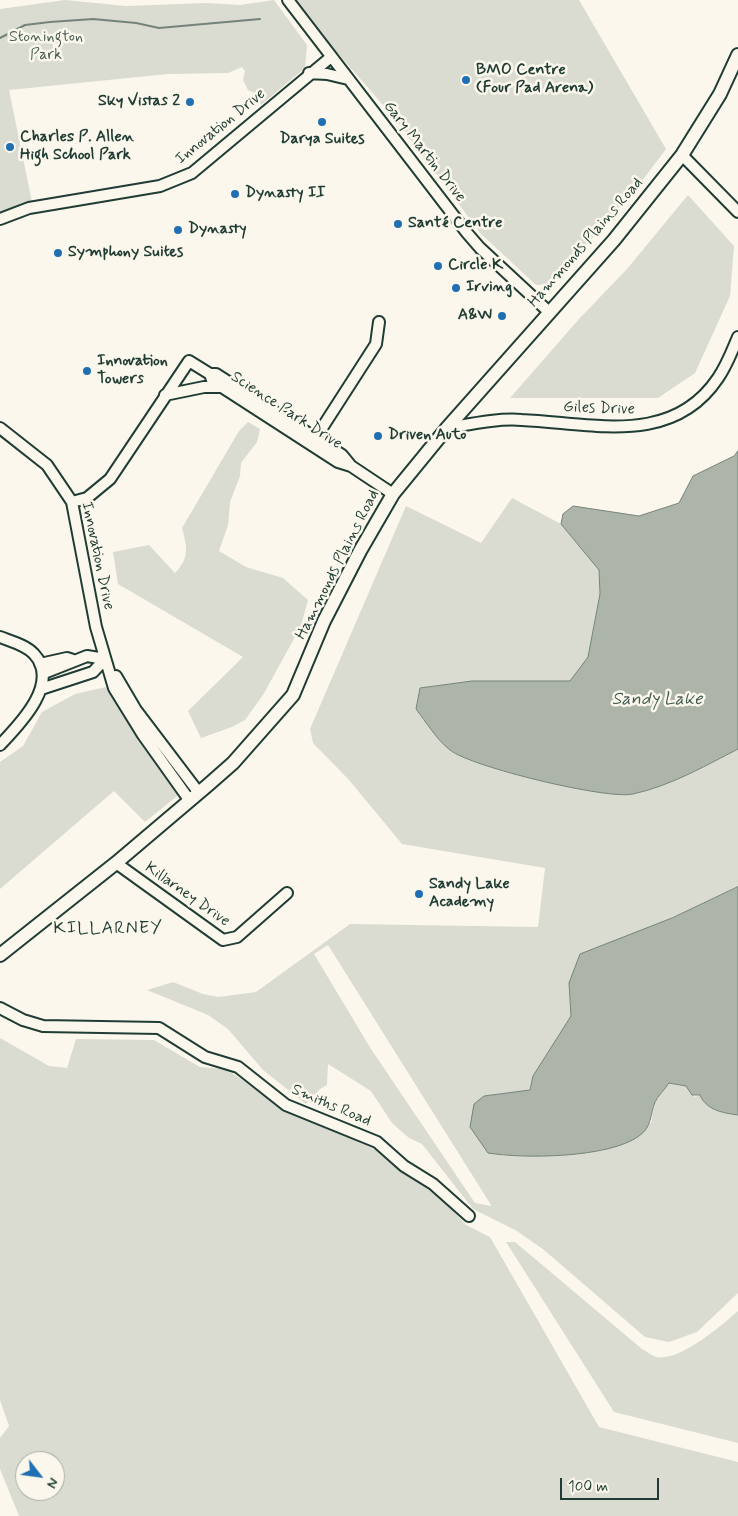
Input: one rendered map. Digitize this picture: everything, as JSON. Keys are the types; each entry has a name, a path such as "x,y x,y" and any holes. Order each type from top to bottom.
{"main road":[{"name":"Hammonds Plains Road","path":"0,955 116,863 233,763 293,695 324,621 364,543 393,494 447,428 614,240 682,155 720,94 738,56"}],"street":[{"name":"Gary Martin Drive","path":"288,0 480,248 549,312"},
{"name":"Innovation Drive","path":"0,219 28,208 149,188 178,180 192,173 215,155 309,73 331,57"},
{"path":"309,73 327,74 348,79"},
{"path":"682,155 738,212"},
{"path":"313,441 376,344 379,322"},
{"name":"Giles Drive","path":"447,428 515,420 627,427 671,419 696,402 709,389 726,365 738,337"},
{"name":"Science Park Drive","path":"165,396 189,361 210,374 216,374 313,441"},
{"name":"Science Park Drive","path":"210,374 212,380 222,387 342,456 351,466 393,494"},
{"path":"72,502 88,498 110,479 165,396 204,387 222,387"},
{"name":"Innovation Drive","path":"0,428 47,466 72,502 105,659 114,688 126,710 194,797"},
{"path":"0,637 34,654 42,669 42,689 16,729 0,745"},
{"path":"42,669 67,658 73,660 87,656 105,659"},
{"path":"42,689 92,672 105,659"},
{"name":"Killarney Drive","path":"116,863 223,940 237,937 287,893"},
{"name":"Smiths Road","path":"0,1008 23,1020 42,1026 159,1028 205,1057 238,1067 286,1104 377,1142 404,1166 433,1184 469,1216"}],"green space":[{"name":"Stonington Park","path":"65,0 126,6 206,3 240,5 274,0 307,45 305,68 261,105 257,94 248,90 243,80 245,71 242,67 228,73 168,74 9,90 32,202 0,211 0,9"},
{"path":"295,0 579,0 666,149 639,185 552,284 536,285 481,234 396,120 315,27"},
{"path":"688,195 734,246 730,296 695,373 658,398 510,398 579,319 627,269"},
{"path":"248,422 260,429 257,442 241,463 240,476 230,502 228,525 219,551 246,567 283,578 308,600 301,626 263,695 245,720 232,727 201,738 188,711 243,657 118,584 113,552 149,545 175,573 183,562 186,552 182,528 239,431"},
{"path":"512,498 561,524 599,570 600,594 588,657 570,681 472,681 420,688 416,709 445,746 463,757 511,773 540,781 619,795 633,794 660,786 687,775 738,749 738,887 672,918 569,983 571,1016 533,1076 530,1090 484,1096 470,1127 488,1153 507,1156 651,1123 655,1102 669,1083 686,1086 695,1097 700,1095 706,1104 716,1110 738,1115 738,1293 697,1332 669,1342 645,1337 544,1250 517,1231 473,1209 422,1144 409,1138 392,1123 371,1091 328,1064 327,1085 320,1089 306,1104 263,1070 228,1029 208,1015 147,990 173,982 203,994 218,997 256,992 350,924 538,927 545,868 402,844 349,780 313,743 310,729 406,506 481,543","holes":["328,945 491,1205 475,1203 371,1049 314,954"]},
{"path":"106,687 137,736 181,793 145,822 114,791 0,889 0,762 23,746 42,712 75,694"},
{"path":"0,1038 49,1066 67,1068 76,1039 154,1040 200,1067 226,1069 287,1110 376,1150 406,1175 441,1198 466,1225 490,1237 599,1427 738,1462 738,1516 19,1516 0,1469 0,1438 9,1426 0,1400"},
{"path":"506,1242 515,1242 642,1349 656,1357 665,1357 688,1349 738,1311 738,1443 614,1412"}],"water":[{"name":"Sandy Lake","path":"738,451 738,749 687,775 660,786 633,794 619,795 540,781 511,773 463,757 445,746 416,709 420,688 472,681 570,681 588,657 600,594 599,570 561,524 563,514 573,506 639,516 679,503 693,476 734,456"},
{"path":"738,887 738,1115 716,1110 706,1104 700,1095 692,1095 686,1086 669,1083 655,1102 646,1129 639,1136 625,1143 608,1149 566,1155 523,1156 488,1153 470,1127 474,1104 484,1096 530,1090 533,1076 571,1016 569,983 580,954 672,918"}],"waterway":[{"path":"0,38 25,25 50,22 93,19 136,23 159,28 260,19"}],"place":[{"name":"BMO Centre (Four Pad Arena)","path":"466,80"},
{"name":"Sky Vistas 2","path":"190,102"},
{"name":"Darya Suites","path":"322,122"},
{"name":"Charles P. Allen High School Park","path":"10,147"},
{"name":"Dynasty II","path":"235,194"},
{"name":"Santé Centre","path":"398,224"},
{"name":"Dynasty","path":"178,230"},
{"name":"Symphony Suites","path":"58,253"},
{"name":"Circle K","path":"438,266"},
{"name":"Irving","path":"456,288"},
{"name":"A&W","path":"502,316"},
{"name":"Innovation Towers","path":"87,371"},
{"name":"Driven Auto","path":"378,436"},
{"name":"Sandy Lake Academy","path":"419,894"}],"district":[{"name":"KILLARNEY","path":"108,929"}]}
